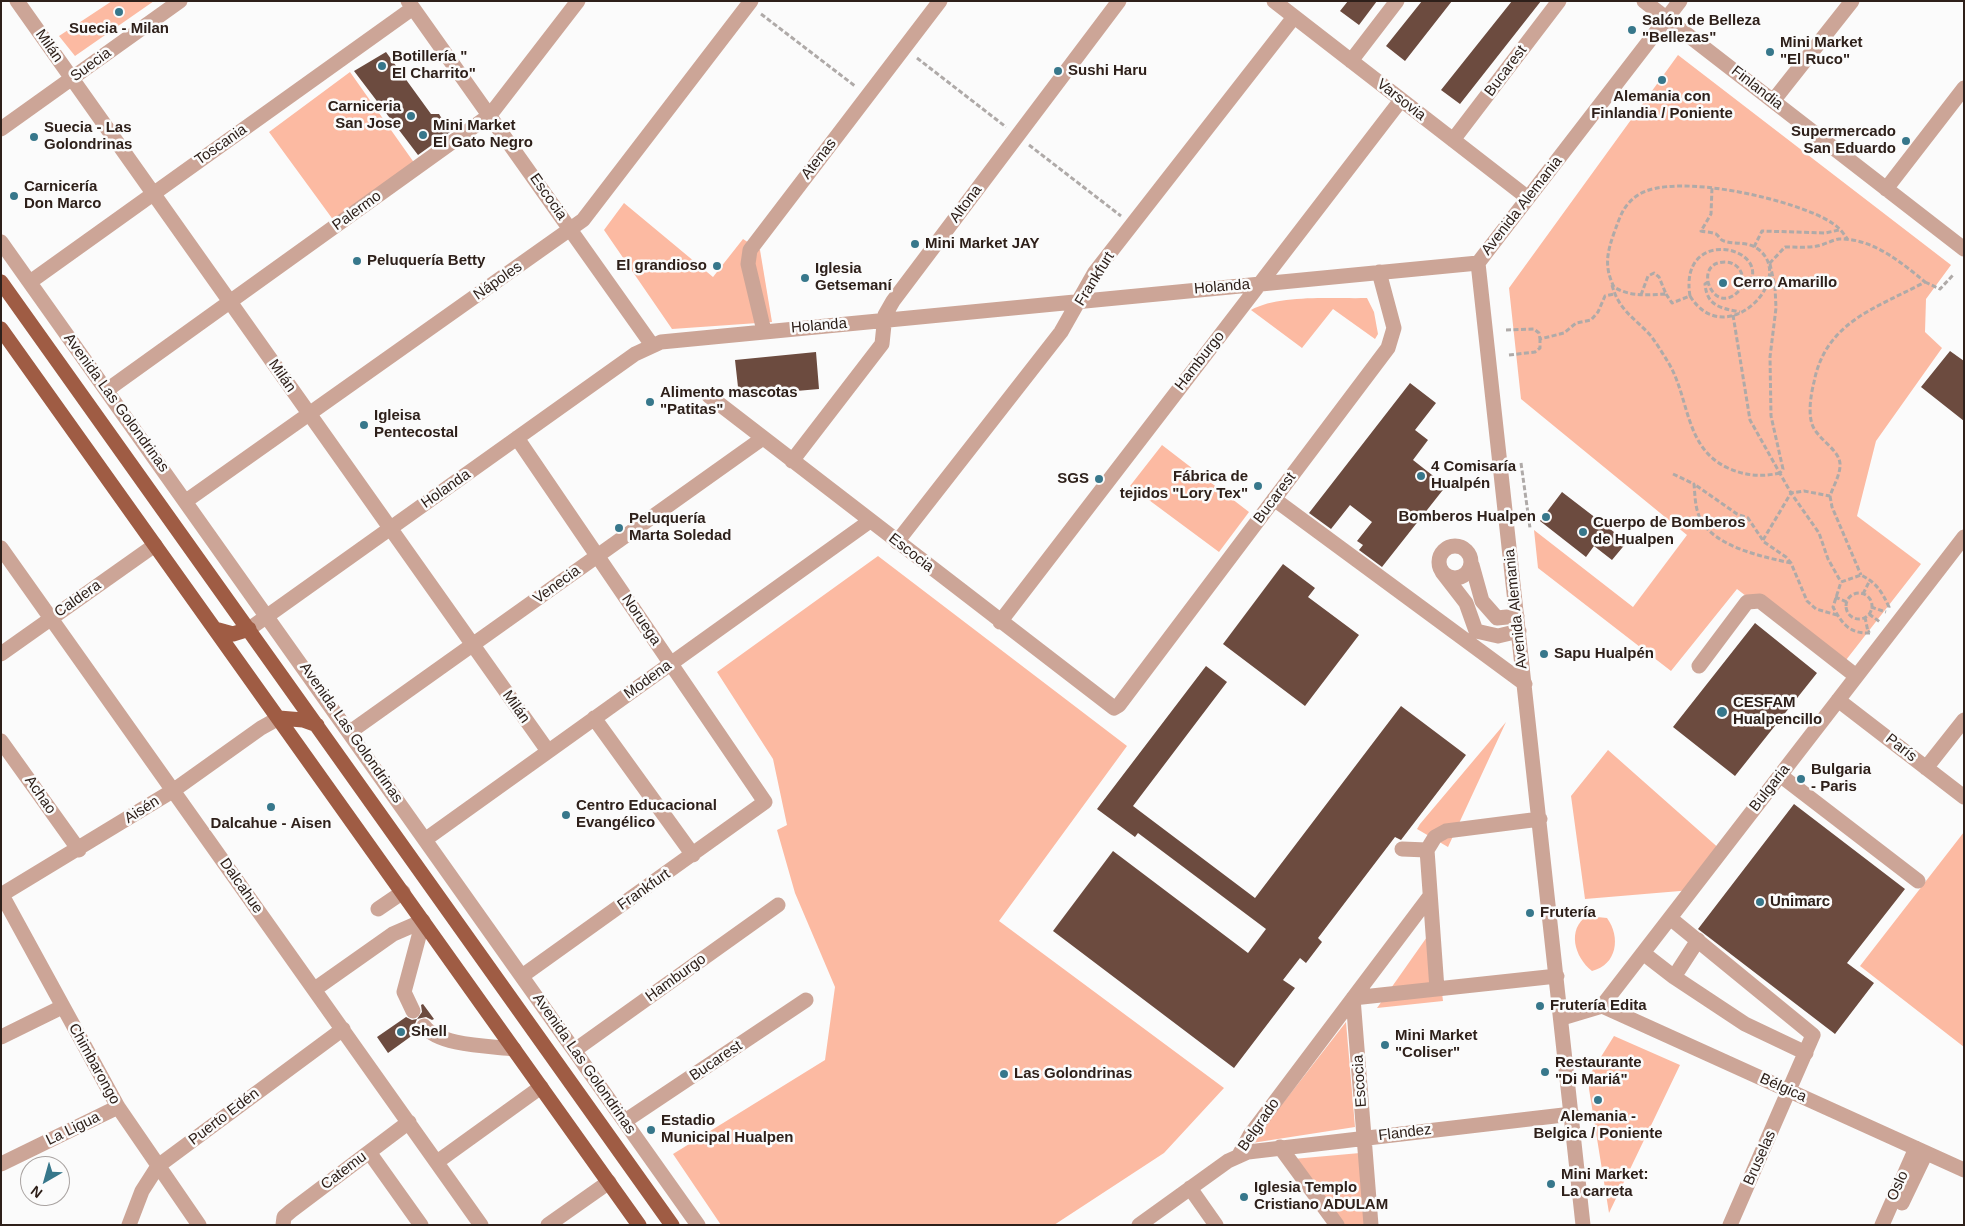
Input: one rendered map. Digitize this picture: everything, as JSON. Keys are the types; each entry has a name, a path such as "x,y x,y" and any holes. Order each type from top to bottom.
{"main road":[{"name":"Avenida Las Golondrinas","path":"1,282 672,1225"},
{"path":"2,332 639,1225"},
{"path":"215,629 233,634 249,629"},
{"path":"279,718 303,720 316,725"}],"street":[{"name":"Milán","path":"17,1 548,751"},
{"name":"Suecia","path":"1,129 180,1"},
{"name":"Palermo","path":"107,390 490,116 578,1"},
{"name":"Atenas","path":"764,331 748,264 750,250 940,1"},
{"name":"Altona","path":"792,461 882,344 884,320 893,301 1119,1"},
{"name":"Varsovia","path":"1274,1 1528,198"},
{"path":"1351,61 1397,1"},
{"name":"Bucarest","path":"1453,140 1560,1"},
{"name":"Finlandia","path":"1644,1 1964,249"},
{"name":"Avenida Alemania","path":"1583,1225 1562,1018 1478,263 1680,1"},
{"path":"1773,101 1852,1"},
{"name":"Nápoles","path":"186,501 583,220 750,3"},
{"name":"Escocia","path":"411,5 652,345"},
{"name":"Toscania","path":"30,282 411,5"},
{"name":"Frankfurt","path":"897,542 1061,332 1095,272 1294,17"},
{"path":"1886,189 1964,88"},
{"name":"Hamburgo","path":"1000,622 1401,100"},
{"name":"Avenida Las Golondrinas","path":"1,242 698,1225"},
{"name":"Holanda","path":"249,629 635,354 652,345 676,340 764,331 1478,263"},
{"name":"Bucarest","path":"1114,708 1119,706 1392,342 1393,321 1379,272"},
{"name":"Escocia","path":"709,396 1114,708"},
{"name":"Noruega","path":"517,438 765,802"},
{"name":"Venecia","path":"350,732 763,438"},
{"path":"1274,499 1525,684"},
{"name":"Modena","path":"426,839 870,521"},
{"name":"Bulgaria","path":"1602,1006 1882,643 1958,557 1964,537"},
{"name":"Caldera","path":"1,654 155,545"},
{"path":"1450,546 1461,547 1466,550 1482,601 1497,618 1518,624 1498,636 1476,631 1466,603 1442,572 1439,559 1445,550 1450,546"},
{"name":"Dalcahue","path":"1,548 481,1225"},
{"path":"1442,572 1448,578 1460,578 1468,572 1472,565"},
{"path":"1699,666 1748,602 1754,600 1760,601 1856,676"},
{"name":"París","path":"1838,700 1964,797"},
{"name":"Aisén","path":"2,895 79,850 174,790 260,728 279,718"},
{"path":"594,718 693,855"},
{"path":"1926,768 1964,720"},
{"name":"Achao","path":"1,741 79,850"},
{"path":"1780,775 1918,881"},
{"name":"Frankfurt","path":"522,976 765,802"},
{"path":"1437,989 1427,850 1436,837 1446,831 1540,819"},
{"path":"1402,849 1427,850"},
{"path":"378,910 403,892"},
{"name":"Chimbarongo","path":"2,895 118,1107 199,1225"},
{"name":"Belgrado","path":"1139,1225 1239,1155 1250,1135 1430,896"},
{"name":"Hamburgo","path":"575,1050 778,905"},
{"path":"1670,918 1698,940 1674,977"},
{"path":"315,989 393,934 423,921"},
{"path":"413,1011 404,992 423,921"},
{"name":"Bruselas","path":"1698,940 1813,1035 1730,1225"},
{"path":"1643,953 1674,977 1745,1024 1806,1053"},
{"path":"1353,998 1557,976"},
{"name":"Escocia","path":"1353,998 1371,1225"},
{"name":"Bucarest","path":"625,1122 806,1000"},
{"path":"1562,1018 1602,1006"},
{"name":"Bélgica","path":"1602,1006 1964,1170"},
{"path":"1,1037 62,1007"},
{"path":"424,1026 429,1033 441,1039 514,1049"},
{"name":"Puerto Edén","path":"129,1225 142,1191 158,1166 343,1029"},
{"path":"437,1162 541,1087"},
{"name":"La Ligua","path":"1,1164 118,1107"},
{"name":"Flandez","path":"1239,1155 1280,1147 1572,1114"},
{"name":"Catemu","path":"283,1223 291,1210 409,1122"},
{"path":"1280,1147 1337,1225"},
{"name":"Oslo","path":"1882,1225 1921,1150"},
{"name":"Oslo","path":"1892,1225 1921,1150"},
{"path":"369,1152 421,1225"},
{"path":"548,1225 609,1182"},
{"path":"1190,1188 1216,1225"}],"path":[{"path":"750,3 867,96"},
{"path":"1780,473 1749,476 1718,463 1707,455 1700,446 1689,422 1677,378 1668,362 1651,337 1620,306 1614,294 1607,250 1618,217 1628,203 1639,194 1656,189 1679,187 1712,188 1761,196 1787,204 1832,223 1849,240"},
{"path":"1712,188 1710,214 1701,231 1715,234 1722,241 1746,243 1761,252 1769,264 1775,287 1776,308 1770,357 1771,416 1783,468 1780,473"},
{"path":"1754,247 1762,230 1825,233 1839,230"},
{"path":"1742,288 1743,276 1740,270 1731,263 1715,265 1708,274 1708,282 1711,291 1721,298 1733,296 1742,288 1747,288 1752,281 1753,268 1748,260 1730,250 1713,250 1705,254 1693,265 1690,277 1690,296 1696,306 1706,314 1721,318 1733,316 1754,303 1766,289 1770,278 1769,264 1785,247 1814,247 1830,243 1836,239 1849,240 1888,254 1925,282 1940,289 1953,275"},
{"path":"1641,295 1648,276 1654,273 1659,277 1672,303 1690,296"},
{"path":"1610,276 1614,287 1623,292 1641,295 1666,294"},
{"path":"1708,282 1706,284 1706,295 1710,301 1740,312"},
{"path":"1862,575 1841,582 1833,606 1842,624 1857,633 1868,632 1880,622 1889,607 1881,590 1862,575 1832,507 1830,496 1840,465 1834,452 1816,431 1812,423 1811,408 1816,370 1823,353 1834,338 1861,314 1925,282"},
{"path":"1540,339 1564,333 1576,322 1591,320 1598,312 1605,296 1614,294"},
{"path":"1733,316 1750,420 1791,494 1819,533 1828,559 1841,582"},
{"path":"1506,330 1534,329 1539,333 1540,339 1540,348 1535,352 1508,355"},
{"path":"1521,463 1530,528"},
{"path":"1673,474 1694,484 1737,514 1748,518 1763,540 1791,563 1806,601 1816,609 1837,615"},
{"path":"1694,484 1700,517 1712,532 1748,554 1791,563"},
{"path":"1763,540 1791,494 1804,492 1830,496"},
{"path":"1863,594 1870,580"},
{"path":"1880,622 1867,615 1856,618 1850,615 1846,608 1852,594 1863,594 1868,597 1871,607 1867,615 1868,632 1882,643"},
{"path":"1835,597 1847,602"},
{"path":"1871,607 1887,612"}],"shaded area":[{"path":"112,1 154,1 75,56 59,36"},
{"name":"Cerro Amarillo","path":"1678,55 1951,265 1926,299 1925,332 1942,348 1876,441 1857,516 1921,564 1839,669 1737,589 1671,671 1538,568 1534,530 1633,607 1687,535 1521,399 1509,288"},
{"path":"350,72 415,164 334,221 269,132"},
{"path":"624,203 713,277 743,239 760,250 772,322 672,329 604,230"},
{"path":"1367,298 1374,312 1378,334 1375,339 1333,309 1302,348 1251,310 1263,305 1291,299"},
{"path":"1162,445 1249,512 1219,552 1130,486"},
{"path":"878,556 1127,746 999,921 1224,1088 1164,1153 1054,1225 721,1225 673,1154 825,1060 835,987 795,893 777,830 787,825 773,759 717,672"},
{"path":"1506,722 1448,847 1417,829 1420,824"},
{"path":"1608,750 1722,851 1692,890 1585,899 1571,796"},
{"path":"1964,832 1964,1047 1860,966"},
{"path":"1587,916 1607,918 1614,933 1615,942 1611,957 1607,963 1592,971 1581,958 1575,943 1577,928"},
{"path":"1434,927 1443,1001 1377,1008"},
{"path":"1346,1022 1355,1127 1252,1143"},
{"path":"1614,1036 1680,1065 1609,1213 1589,1089 1589,1076"},
{"path":"1360,1153 1365,1225 1342,1225 1293,1159"}],"building":[{"path":"1348,1 1377,1 1359,25 1340,11"},
{"path":"1422,1 1452,1 1405,61 1386,46"},
{"path":"1512,1 1541,1 1460,104 1441,90"},
{"path":"386,52 431,114 439,114 450,132 418,155 354,71"},
{"path":"1950,351 1964,361 1964,421 1921,387"},
{"path":"816,352 819,389 739,396 735,360"},
{"path":"1410,383 1436,403 1415,430 1428,440 1413,460 1446,486 1382,567 1359,550 1363,545 1357,541 1372,522 1350,505 1331,529 1309,513"},
{"name":"Cuerpo de Bomberos de Hualpen","path":"1562,492 1627,542 1612,560 1594,546 1586,557 1540,521"},
{"path":"1283,564 1315,588 1308,597 1359,635 1305,706 1223,644"},
{"path":"1755,623 1817,673 1735,776 1673,727"},
{"path":"1206,666 1227,682 1133,806 1255,898 1401,706 1466,755 1401,840 1395,837 1318,938 1322,942 1306,963 1300,958 1283,980 1295,988 1234,1068 1053,931 1113,851 1248,953 1266,929 1138,833 1135,837 1097,809"},
{"path":"1794,804 1905,889 1847,963 1874,983 1835,1034 1698,929"},
{"path":"423,1004 434,1019 426,1017 417,1019 422,1012 421,1005"},
{"name":"Shell","path":"406,1017 412,1020 417,1019 415,1024 417,1032 388,1053 377,1037"}],"place":[{"name":"Suecia - Milan","path":"119,12"},
{"name":"Salón de Belleza \"Bellezas\"","path":"1632,30"},
{"name":"Mini Market \"El Ruco\"","path":"1770,52"},
{"name":"Botillería \" El Charrito\"","path":"382,66"},
{"name":"Sushi Haru","path":"1058,71"},
{"name":"Alemania con Finlandia / Poniente","path":"1662,80"},
{"name":"Carniceria San Jose","path":"411,116"},
{"name":"Mini Market El Gato Negro","path":"423,135"},
{"name":"Suecia - Las Golondrinas","path":"34,137"},
{"name":"Supermercado San Eduardo","path":"1906,141"},
{"name":"Carnicería Don Marco","path":"14,196"},
{"name":"Mini Market JAY","path":"915,244"},
{"name":"Peluquería Betty","path":"357,261"},
{"name":"El grandioso","path":"717,266"},
{"name":"Iglesia Getsemaní","path":"805,278"},
{"name":"Cerro Amarillo","path":"1723,283"},
{"name":"Alimento mascotas \"Patitas\"","path":"650,402"},
{"name":"Igleisa Pentecostal","path":"364,425"},
{"name":"4 Comisaría Hualpén","path":"1421,476"},
{"name":"SGS","path":"1099,479"},
{"name":"Fábrica de tejidos \"Lory Tex\"","path":"1258,486"},
{"name":"Bomberos Hualpen","path":"1546,517"},
{"name":"Peluquería Marta Soledad","path":"619,528"},
{"name":"Cuerpo de Bomberos de Hualpen","path":"1583,532"},
{"name":"Sapu Hualpén","path":"1544,654"},
{"name":"CESFAM Hualpencillo","path":"1722,712"},
{"name":"Bulgaria - Paris","path":"1801,779"},
{"name":"Dalcahue - Aisen","path":"271,807"},
{"name":"Centro Educacional Evangélico","path":"566,815"},
{"name":"Unimarc","path":"1760,902"},
{"name":"Frutería","path":"1530,913"},
{"name":"Frutería Edita","path":"1540,1006"},
{"name":"Shell","path":"401,1032"},
{"name":"Mini Market \"Coliser\"","path":"1385,1045"},
{"name":"Restaurante \"Di Mariá\"","path":"1545,1072"},
{"name":"Las Golondrinas","path":"1004,1074"},
{"name":"Alemania - Belgica / Poniente","path":"1598,1100"},
{"name":"Estadio Municipal Hualpen","path":"651,1130"},
{"name":"Mini Market: La carreta","path":"1551,1184"},
{"name":"Iglesia Templo Cristiano ADULAM","path":"1244,1197"}]}
